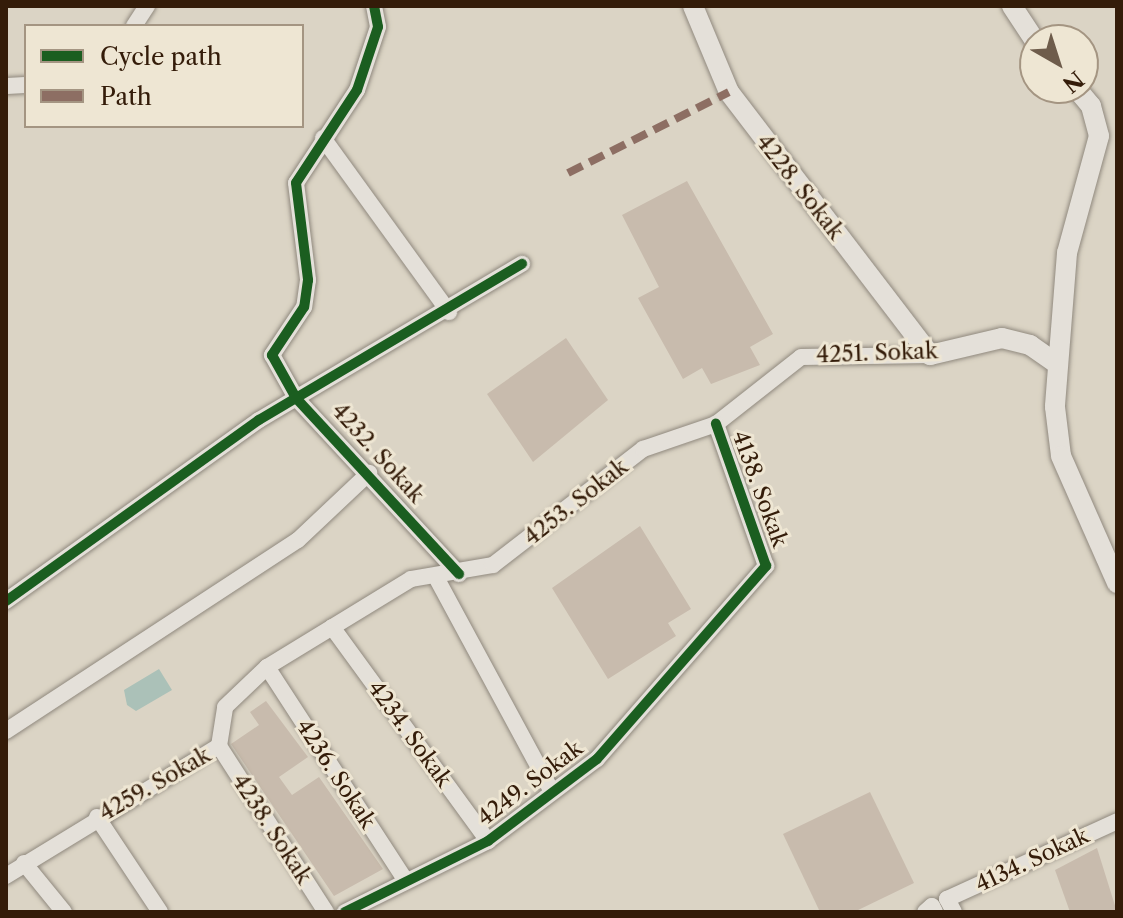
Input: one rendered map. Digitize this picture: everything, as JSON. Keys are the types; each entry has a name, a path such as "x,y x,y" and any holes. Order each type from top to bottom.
{"street":[{"path":"135,24 147,6"},
{"name":"4232. Sokak","path":"374,6 378,27 357,90 296,183 308,280 304,307 272,355 296,398 369,473 459,574"},
{"name":"4228. Sokak","path":"693,6 729,92 930,355"},
{"path":"1012,6 1024,24"},
{"path":"1089,104 1099,136 1067,253 1054,362 1061,456 1117,583"},
{"path":"323,138 449,312"},
{"path":"6,601 296,398 449,312 522,264"},
{"name":"4251. Sokak","path":"716,424 801,357 930,355 1002,338 1030,345 1054,362"},
{"name":"4138. Sokak","path":"716,424 766,566"},
{"name":"4253. Sokak","path":"437,579 493,565 643,449 716,424"},
{"path":"6,731 298,540 369,473"},
{"name":"4249. Sokak","path":"345,912 488,841 597,759 766,566"},
{"name":"4259. Sokak","path":"6,876 97,817 219,746 225,707 267,667 411,579 437,579"},
{"path":"437,579 552,792"},
{"name":"4234. Sokak","path":"332,627 488,841"},
{"name":"4236. Sokak","path":"267,667 406,881"},
{"name":"4238. Sokak","path":"219,746 326,912"},
{"path":"97,817 160,912"},
{"name":"4134. Sokak","path":"939,908 1117,821"},
{"path":"24,863 64,912"}],"shaded area":[{"path":"159,669 172,690 136,711 127,705 124,690"}],"building":[{"path":"687,181 773,334 750,347 760,365 711,384 702,368 683,379 638,298 659,287 622,215"},
{"path":"566,338 608,400 533,462 487,394"},
{"path":"640,526 691,609 668,623 676,636 608,679 552,588"},
{"path":"266,701 308,757 279,777 292,795 319,777 383,869 334,896 231,744 259,725 250,712"},
{"path":"870,792 914,883 854,912 820,912 783,834"},
{"path":"1097,848 1117,912 1070,912 1055,870"}],"marked path":[{"path":"568,173 729,92"}],"cycle path":[{"path":"374,6 378,27 357,90 296,183 308,280 304,307 272,355 296,398 459,574"},
{"path":"6,601 259,420 522,264"},
{"path":"345,912 488,841 597,759 766,566 716,424"}]}
